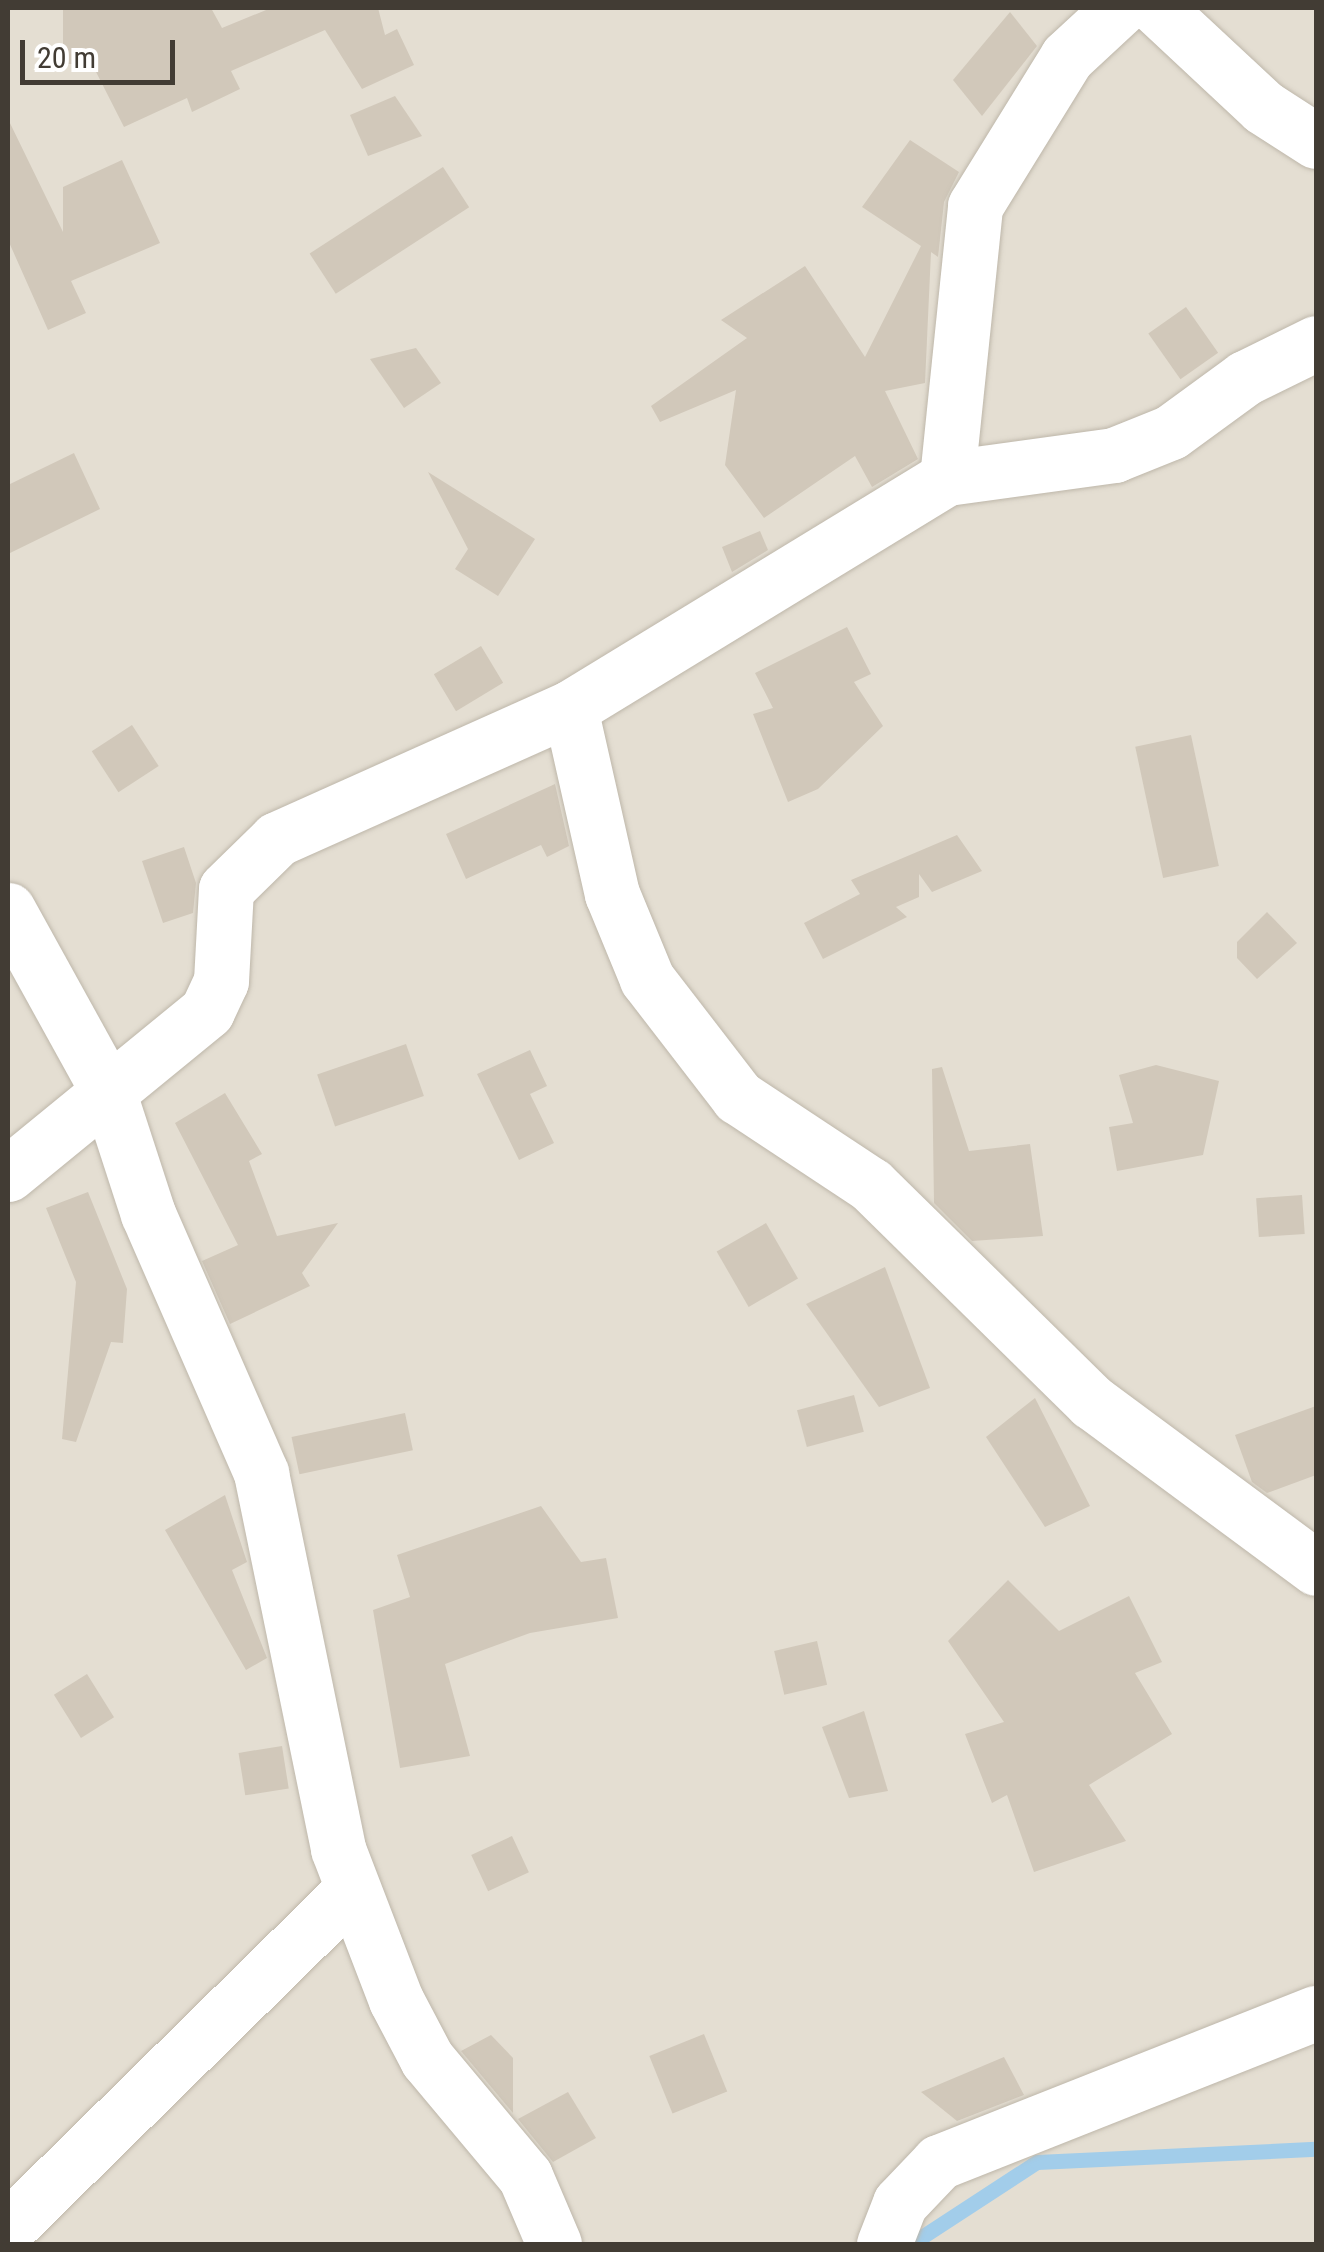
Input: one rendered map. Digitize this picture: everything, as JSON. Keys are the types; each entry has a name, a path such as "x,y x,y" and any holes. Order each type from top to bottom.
{"street":[{"path":"946,478 974,206 1056,72 1120,8"},
{"path":"1156,8 1263,108 1316,141"},
{"path":"8,1174 208,1011 221,980 226,889 277,839 570,708 946,478 1114,454 1171,432 1245,378 1316,343"},
{"path":"570,708 612,894 648,979 738,1098 871,1185 1092,1402 1316,1568"},
{"path":"8,910 108,1092 148,1214 261,1472 352,1890 427,2059 525,2176 554,2244"},
{"path":"8,2228 352,1890"},
{"path":"884,2244 900,2203 939,2162 1316,2013"}],"shaded area":[{"path":"8,8 1316,8 1316,2244 8,2244"}],"building":[{"path":"63,8 211,8 222,28 271,8 378,8 385,35 397,29 414,65 362,89 325,30 231,71 240,89 192,112 187,98 124,127 92,64 63,64"},
{"path":"1010,12 1037,46 982,116 953,80"},
{"path":"395,96 422,136 368,156 350,115"},
{"path":"8,119 63,232 63,187 122,160 160,243 71,281 86,313 48,330 8,240"},
{"path":"910,140 959,172 944,202 938,257 931,252 925,383 885,391 918,459 872,487 855,456 764,518 725,465 736,390 660,422 651,406 747,338 721,320 805,266 865,357 921,246 862,207"},
{"path":"443,167 469,207 336,294 310,254"},
{"path":"1186,307 1218,353 1180,379 1148,333"},
{"path":"416,348 441,383 404,408 370,359"},
{"path":"74,453 100,509 8,554 8,485"},
{"path":"428,472 535,539 498,596 455,569 468,549"},
{"path":"760,531 768,550 732,572 722,547"},
{"path":"847,627 871,674 854,682 883,726 818,789 788,802 753,714 773,708 755,673"},
{"path":"481,646 503,683 456,711 434,674"},
{"path":"132,725 159,766 118,792 92,751"},
{"path":"1191,735 1219,866 1163,878 1135,747"},
{"path":"555,784 569,846 547,857 541,845 466,879 446,834"},
{"path":"957,835 982,871 932,892 919,874 919,897 896,907 907,917 823,959 804,923 860,894 851,880"},
{"path":"184,847 196,883 193,913 163,923 142,861"},
{"path":"1267,912 1297,943 1257,979 1237,958 1237,942"},
{"path":"406,1044 424,1096 335,1127 317,1075"},
{"path":"530,1050 547,1086 530,1094 554,1143 519,1160 477,1074"},
{"path":"1156,1065 1219,1081 1203,1155 1117,1171 1109,1127 1133,1123 1119,1075"},
{"path":"942,1067 969,1151 1030,1144 1043,1236 972,1241 934,1203 932,1069"},
{"path":"225,1093 262,1154 249,1161 277,1236 338,1223 302,1273 310,1286 230,1324 202,1261 238,1245 175,1123"},
{"path":"88,1192 127,1289 123,1343 111,1342 76,1442 62,1439 76,1282 46,1208"},
{"path":"1302,1195 1305,1234 1259,1237 1256,1198"},
{"path":"766,1223 798,1278 749,1307 717,1252"},
{"path":"885,1267 930,1388 879,1407 806,1304"},
{"path":"854,1395 864,1432 807,1447 797,1410"},
{"path":"1035,1398 1090,1506 1045,1527 986,1437"},
{"path":"1316,1406 1316,1475 1267,1493 1252,1482 1235,1435"},
{"path":"405,1413 413,1450 299,1474 292,1437"},
{"path":"225,1495 247,1562 232,1570 267,1658 246,1670 165,1530"},
{"path":"541,1506 581,1562 606,1558 618,1618 530,1633 445,1664 470,1756 400,1768 373,1610 410,1597 397,1555"},
{"path":"1008,1580 1059,1631 1129,1596 1162,1662 1135,1673 1172,1734 1089,1785 1126,1841 1034,1872 1007,1795 992,1803 965,1734 1004,1722 948,1641"},
{"path":"817,1641 827,1685 784,1695 774,1651"},
{"path":"87,1674 114,1717 81,1738 54,1695"},
{"path":"864,1711 888,1791 849,1798 822,1727"},
{"path":"282,1746 289,1788 245,1795 239,1753"},
{"path":"512,1836 529,1872 488,1891 471,1855"},
{"path":"704,2034 727,2091 673,2114 649,2056"},
{"path":"491,2035 513,2058 513,2113 461,2051"},
{"path":"1004,2057 1024,2095 957,2121 921,2092"},
{"path":"568,2092 596,2138 553,2162 518,2119"}],"waterway":[{"path":"911,2244 1037,2162 1316,2149"}]}
